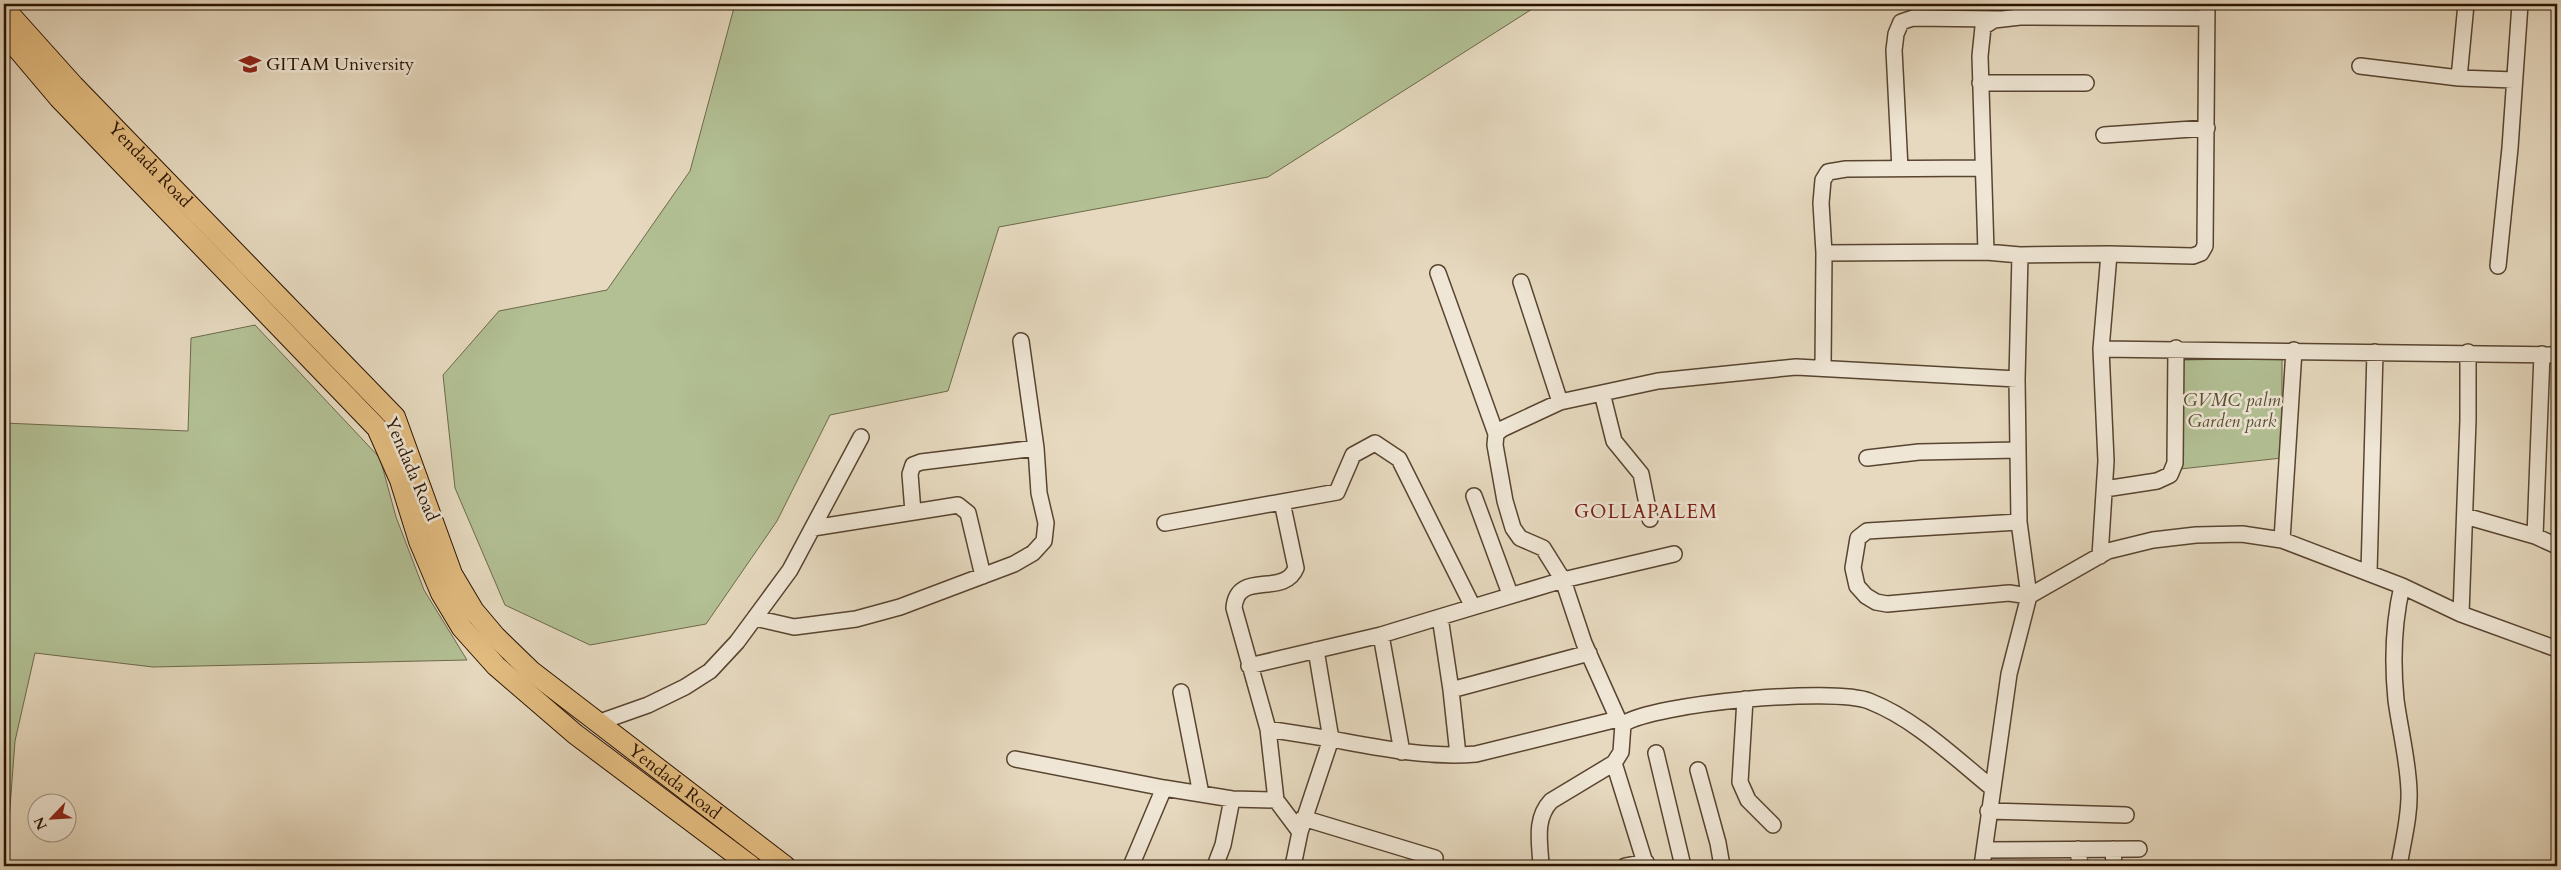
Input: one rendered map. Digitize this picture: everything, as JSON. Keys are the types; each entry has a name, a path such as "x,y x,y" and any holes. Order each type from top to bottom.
{"main road":[{"name":"Yendada Road","path":"4,8 74,86 394,417 452,574 474,611 496,637 531,671 785,866"},
{"name":"Yendada Road","path":"4,33 66,105 377,428 400,480 419,541 441,593 462,628 496,666 575,734 751,866"}],"street":[{"path":"2459,78 2466,4"},
{"path":"2498,266 2510,148 2520,4"},
{"path":"1824,253 1986,252 2020,255 2109,254 2193,256 2201,253 2205,246 2206,11 2000,19 1912,18 1901,22 1896,34 1894,50 1900,169"},
{"path":"1986,252 1980,42 1983,27 2000,19"},
{"path":"2360,66 2459,78 2514,80"},
{"path":"1980,83 2086,83"},
{"path":"2104,135 2207,128"},
{"path":"1824,368 1824,253 1821,190 1823,180 1828,172 1835,169 1983,168"},
{"path":"2100,556 2106,460 2101,349 2109,254"},
{"path":"1982,866 1988,811 2009,674 2029,596 2019,522 2017,379 2020,255"},
{"path":"1438,273 1496,434 1495,445 1505,501 1513,528 1520,538 1543,548 1563,580 1589,654 1620,722 1621,752 1614,763 1551,801 1544,808 1539,820 1541,866"},
{"path":"1521,282 1560,402"},
{"path":"755,618 794,627 856,619 900,607 1014,564 1033,554 1044,540 1046,523 1039,493 1036,448 1021,341"},
{"path":"2101,349 2176,348 2550,354 2534,536"},
{"path":"2105,488 2157,481 2170,475 2176,463 2176,348"},
{"path":"2282,540 2294,350"},
{"path":"2369,573 2374,352"},
{"path":"2461,614 2468,352"},
{"path":"1496,434 1502,429 1560,402 1658,380 1796,367 2017,379"},
{"path":"1602,393 1614,441 1641,474 1650,519"},
{"path":"597,723 648,705 685,687 710,671 737,642 790,570 861,436"},
{"path":"1165,524 1338,492 1352,455 1375,443 1399,458 1472,605"},
{"path":"914,512 910,474 913,465 921,462 1036,448"},
{"path":"1866,458 1919,452 2018,450"},
{"path":"1474,496 1510,594"},
{"path":"1282,502 1296,568 1293,576 1284,581 1249,587 1239,591 1235,597 1234,608 1268,729 1276,800 1301,825 1435,858"},
{"path":"813,528 958,505 963,507 968,513 983,576"},
{"path":"2465,516 2534,536 2557,546"},
{"path":"2019,522 1867,531 1858,538 1852,568 1857,586 1866,596 1887,604 2009,593 2029,596 2108,551 2154,540 2196,535 2242,534 2282,540 2402,586 2461,614 2557,649"},
{"path":"1249,666 1381,635 1510,594 1674,554"},
{"path":"2400,866 2409,807 2408,782 2396,700 2393,650 2395,615 2402,586"},
{"path":"1440,616 1458,755"},
{"path":"1381,635 1402,752"},
{"path":"1293,866 1301,825 1331,739 1316,650"},
{"path":"1451,690 1589,654"},
{"path":"1181,692 1201,794"},
{"path":"1268,729 1402,752 1440,756 1476,754 1685,706 1745,699 1842,696 1867,700 1927,734 1992,788"},
{"path":"1745,699 1740,782 1748,800 1773,825"},
{"path":"1656,753 1683,866"},
{"path":"1015,759 1232,800 1276,800"},
{"path":"1614,763 1646,864 1625,866"},
{"path":"1698,770 1718,843 1722,866"},
{"path":"1131,866 1164,788"},
{"path":"1215,866 1223,845 1232,800"},
{"path":"1988,811 2126,815"},
{"path":"2078,849 2080,866"},
{"path":"2113,849 2114,866"},
{"path":"1985,850 2139,849"}],"green space":[{"path":"735,4 1540,4 1268,177 999,227 948,391 830,415 777,521 706,624 590,645 505,605 455,488 443,375 499,311 607,290 690,171"},
{"path":"255,325 380,458 396,517 424,590 467,660 153,667 35,653 15,741 9,821 4,822 4,423 188,431 191,338"},
{"name":"GVMC palm Garden park","path":"2282,358 2282,458 2180,469 2183,360"}],"place":[{"name":"GITAM University","path":"250,64"}],"district":[{"name":"GOLLAPALEM","path":"1646,511"}]}
